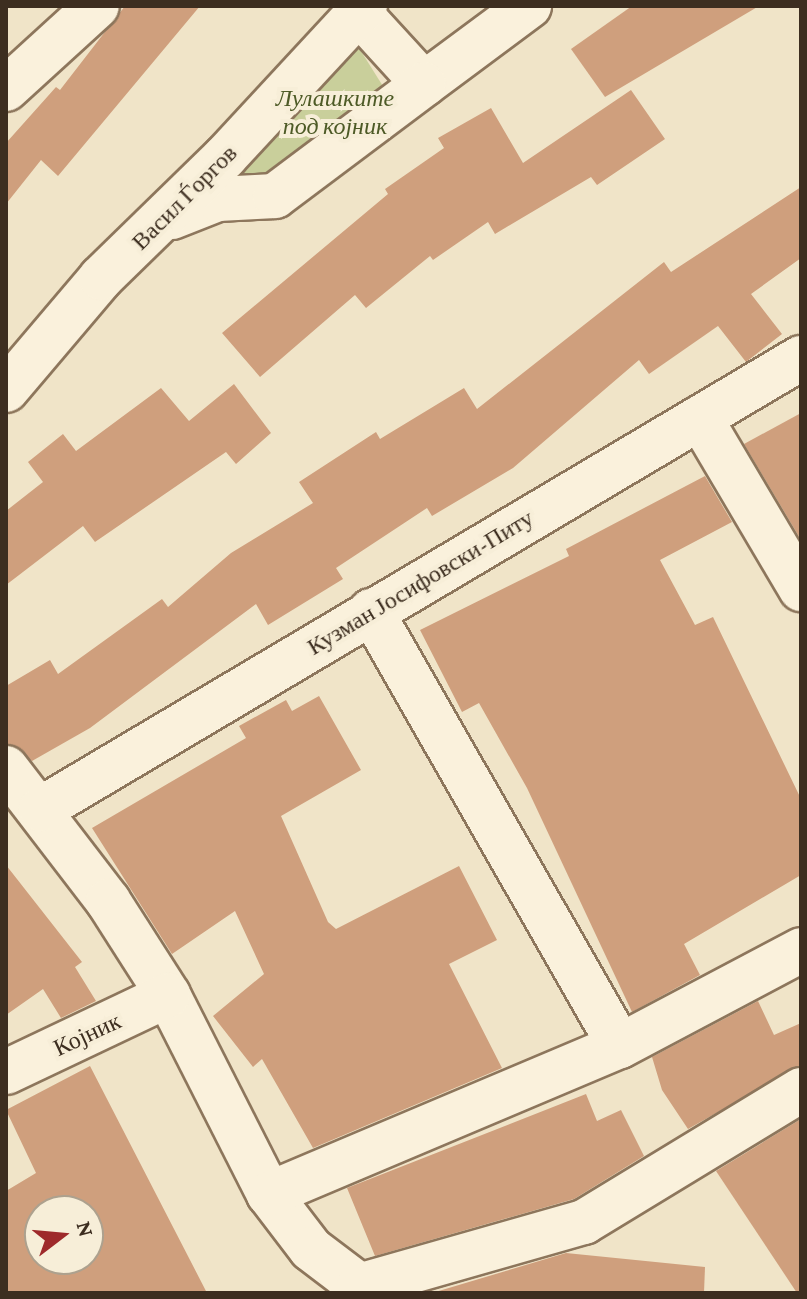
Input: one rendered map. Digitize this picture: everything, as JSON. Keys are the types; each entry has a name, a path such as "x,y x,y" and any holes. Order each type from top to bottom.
{"street":[{"path":"6,89 97,6"},
{"path":"159,222 218,199 275,196 529,6"},
{"path":"362,9 424,84"},
{"name":"Васил Ѓоргов","path":"6,390 101,278 159,222 362,9"},
{"name":"Кузман Јосифовски-Питу","path":"41,809 801,358"},
{"path":"700,418 801,589"},
{"path":"371,611 620,1046"},
{"path":"6,768 41,809 168,995 269,1194 311,1249 364,1290 584,1222 801,1090"},
{"path":"269,1194 620,1046 801,950"},
{"name":"Којник","path":"6,1072 168,995"}],"green space":[{"name":"Лулашките под којник","path":"359,48 386,91 340,145 218,199"}],"building":[{"path":"125,6 200,6 58,176 41,160 6,204 6,143 56,87 60,90"},
{"path":"632,6 759,6 605,97 571,49"},
{"path":"631,90 665,139 597,185 591,177 495,234 488,222 433,260 430,256 366,308 355,295 260,377 222,333 388,194 385,189 444,148 438,138 491,108 523,163"},
{"path":"801,187 801,258 751,294 782,334 746,362 718,326 649,374 639,360 513,468 432,516 427,508 336,568 343,579 268,625 256,604 90,728 32,761 6,744 6,686 50,660 58,674 162,599 168,607 231,553 313,503 299,482 376,432 380,439 464,388 477,409 664,262 671,272"},
{"path":"234,384 271,433 236,464 226,452 95,542 83,526 6,585 6,511 43,482 28,462 63,434 76,451 161,388 189,421"},
{"path":"801,413 801,540 744,444"},
{"path":"705,476 732,522 660,560 695,625 713,617 801,799 801,875 684,944 700,975 632,1012 527,788 479,703 462,712 420,630 569,556 566,549"},
{"path":"319,696 361,770 281,816 328,922 336,929 459,866 497,940 449,964 502,1068 313,1148 262,1059 253,1067 213,1016 264,974 235,911 172,954 92,828 246,738 239,726 286,700 292,711"},
{"path":"6,865 82,962 75,967 96,1001 61,1018 43,989 6,1015"},
{"path":"758,1001 774,1035 801,1023 801,1065 688,1129 662,1090 652,1057"},
{"path":"90,1066 207,1293 6,1293 6,1191 36,1173 6,1110"},
{"path":"586,1094 597,1121 621,1110 644,1156 574,1199 375,1256 347,1188"},
{"path":"801,1119 801,1293 797,1293 716,1171"},
{"path":"566,1253 705,1267 704,1293 432,1293"}]}
